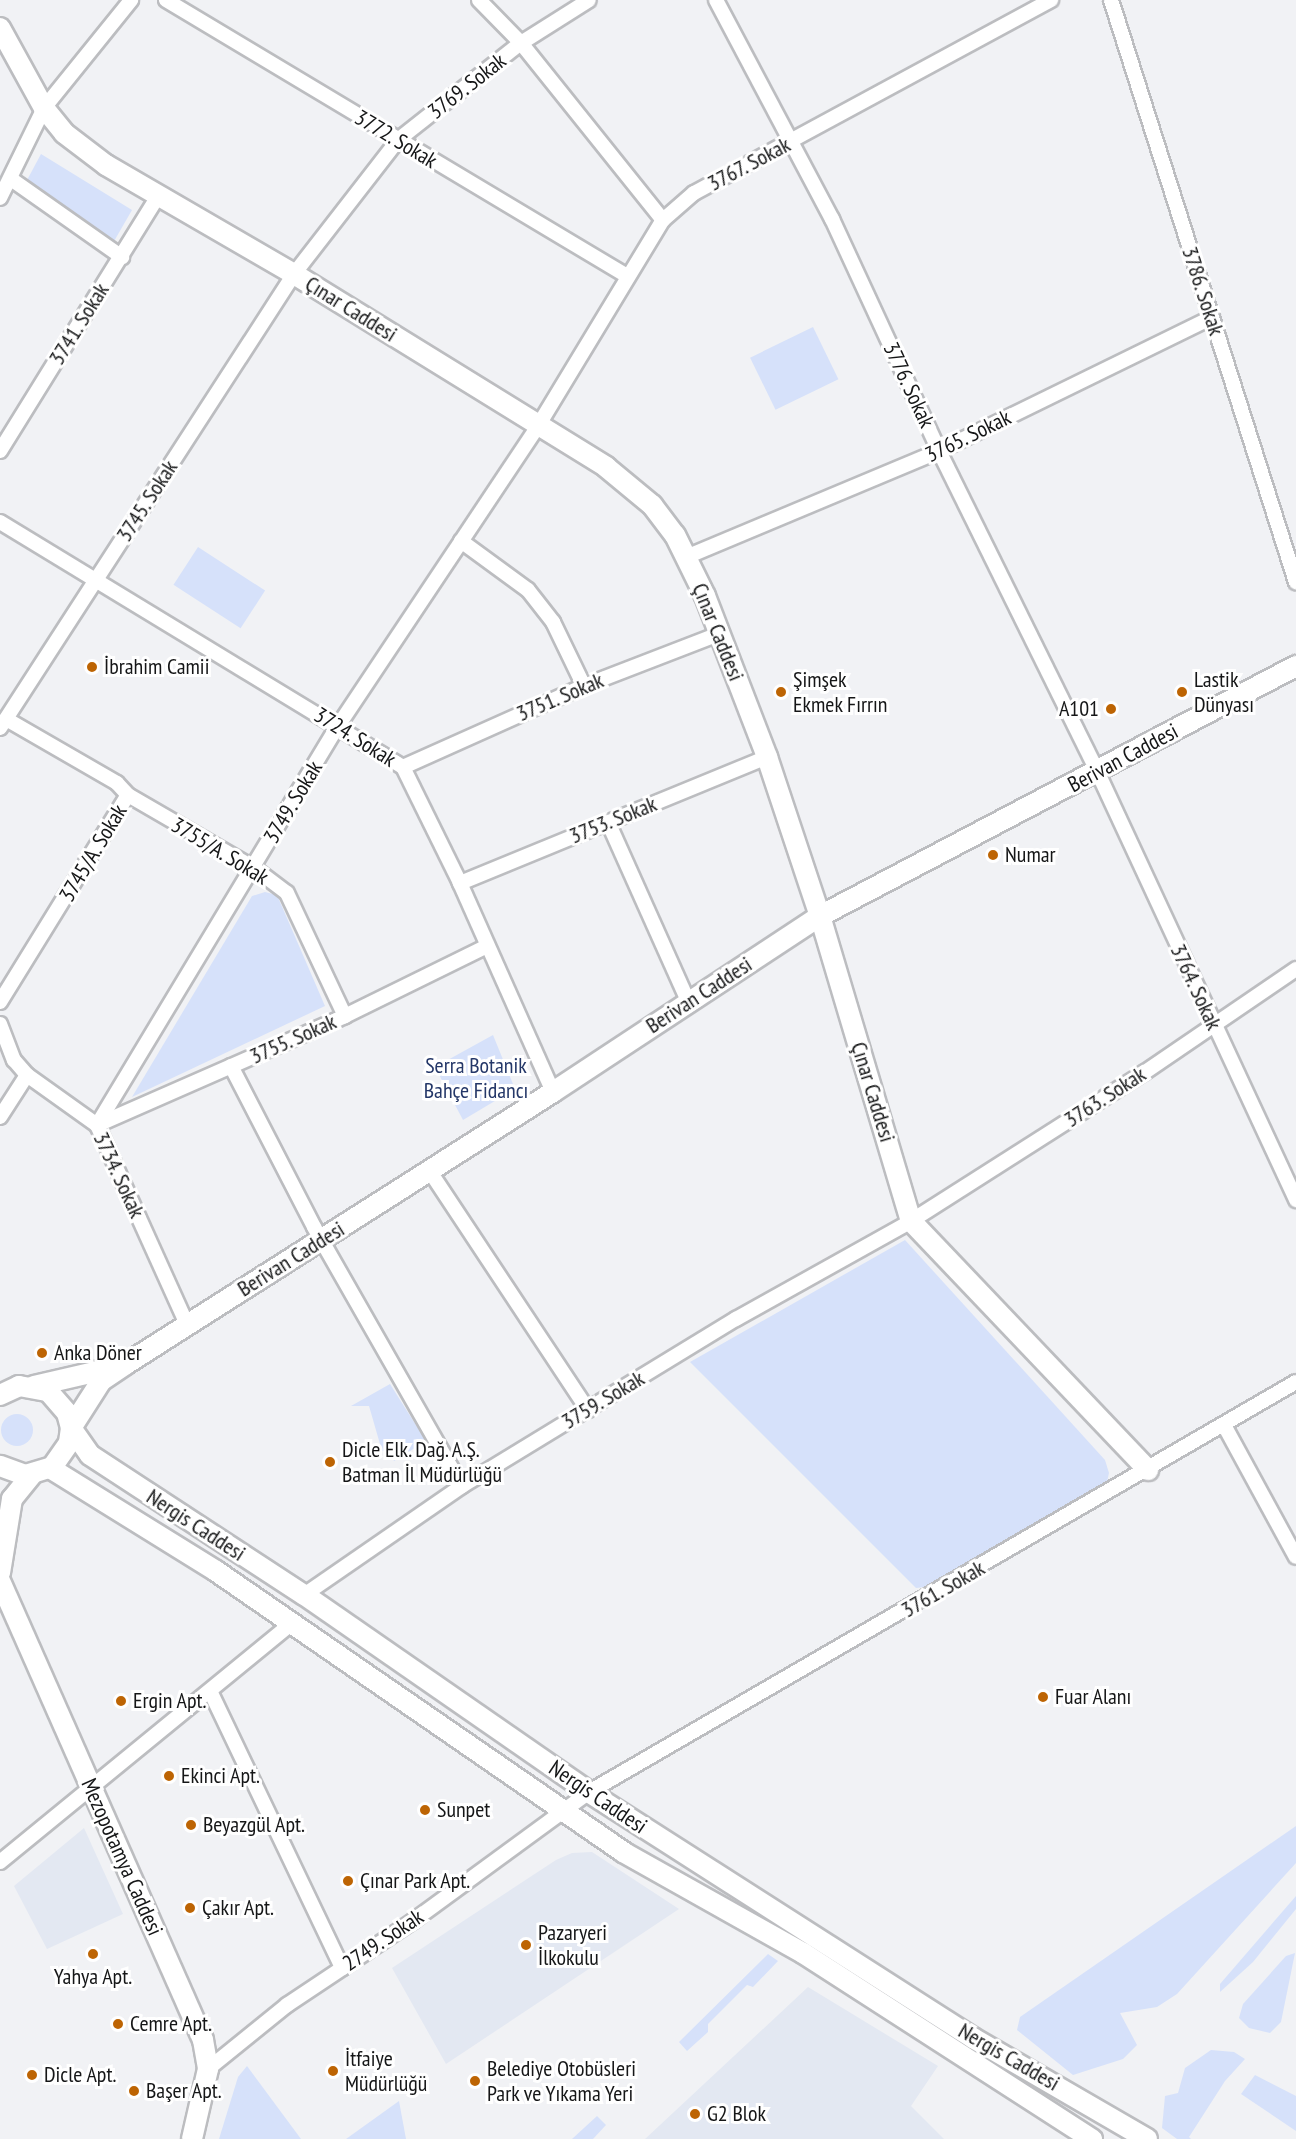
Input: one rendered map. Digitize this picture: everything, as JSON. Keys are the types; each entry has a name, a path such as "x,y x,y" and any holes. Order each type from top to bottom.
{"street":[{"path":"0,198 44,108 131,0"},
{"name":"3772. Sokak","path":"166,0 627,276"},
{"path":"479,0 521,43 663,220"},
{"name":"3769. Sokak","path":"294,274 398,140 521,43 590,0"},
{"name":"3776. Sokak","path":"716,0 793,141 939,451 1098,772"},
{"name":"3767. Sokak","path":"538,426 663,220 694,193 1051,0"},
{"name":"3786. Sokak","path":"1111,0 1296,582"},
{"name":"Çınar Caddesi","path":"0,28 44,108 64,133 157,198 294,274 606,467 652,505 675,535 686,557 767,757 820,916 911,1221 1148,1470"},
{"path":"11,179 122,256"},
{"name":"3741. Sokak","path":"0,451 157,198"},
{"name":"3745. Sokak","path":"3,724 294,274"},
{"name":"3765. Sokak","path":"686,557 939,451 1212,317"},
{"name":"3749. Sokak","path":"98,1125 338,726 538,426"},
{"name":"3724. Sokak","path":"0,522 403,767 459,883 485,947 553,1092"},
{"path":"461,541 528,590 553,622 584,686"},
{"name":"3751. Sokak","path":"403,767 584,686 719,634"},
{"name":"Berivan Caddesi","path":"41,1471 62,1457 71,1428 101,1381 553,1092 820,916 1296,666"},
{"name":"3745/A. Sokak","path":"0,1002 128,795 117,783 3,724"},
{"name":"3753. Sokak","path":"459,883 767,757"},
{"name":"3764. Sokak","path":"1098,772 1296,1200"},
{"name":"3755/A. Sokak","path":"128,795 254,868 287,892 345,1016"},
{"path":"608,822 688,1001"},
{"name":"3755. Sokak","path":"98,1125 345,1016 485,947"},
{"name":"3763. Sokak","path":"911,1221 1214,1025 1296,969"},
{"name":"3734. Sokak","path":"0,1024 14,1059 27,1075 98,1125 187,1324"},
{"path":"231,1066 322,1240 462,1486"},
{"path":"0,1117 27,1075"},
{"path":"429,1170 588,1410"},
{"name":"3759. Sokak","path":"304,1595 462,1486 736,1319 911,1221"},
{"path":"0,1395 17,1387 126,1364"},
{"name":"3761. Sokak","path":"589,1792 1148,1470 1296,1382"},
{"name":"Nergis Caddesi","path":"17,1387 60,1401 71,1428 90,1455 304,1595 589,1792 973,2038 1147,2139"},
{"path":"1224,1425 1296,1557"},
{"path":"0,1466 11,1472 41,1471"},
{"path":"0,1573 12,1499 41,1471"},
{"name":"Nergis Caddesi","path":"41,1471 292,1623 623,1852 803,1953 1092,2139"},
{"name":"Mezopotamya Caddesi","path":"0,1581 203,2040 208,2069 192,2139"},
{"path":"0,1862 90,1785 211,1693 292,1623"},
{"path":"211,1693 342,1968"},
{"name":"2749. Sokak","path":"208,2069 287,2005 565,1814 589,1792"}],"shaded area":[{"path":"84,1828 123,1914 47,1949 14,1886"},
{"name":"Pazaryeri İlkokulu","path":"592,1852 679,1909 446,2064 392,1968 556,1860 572,1853"},
{"path":"808,1987 938,2066 911,2106 944,2139 645,2139"}],"green space":[{"path":"41,154 132,210 113,243 26,182"},
{"path":"813,327 838,379 776,410 750,358"},
{"path":"198,547 265,591 241,628 173,585"},
{"path":"265,892 277,895 325,1006 132,1097 252,896"},
{"name":"Serra Botanik Bahçe Fidancı","path":"493,1035 515,1089 463,1120 435,1067"},
{"path":"905,1240 1105,1460 1109,1473 1107,1482 925,1587 916,1588 690,1362"},
{"path":"390,1384 426,1441 394,1461 390,1451 382,1451 369,1406 351,1406"},
{"path":"17,1414 28,1419 33,1430 28,1441 17,1446 6,1441 1,1430 6,1419"},
{"path":"1296,1826 1296,1863 1177,1994 1157,2007 1120,2013 1137,2045 1123,2059 1073,2075 1017,2030 1020,2017"},
{"path":"1296,1896 1296,1909 1253,1962 1220,1992 1220,1984"},
{"path":"1295,1953 1281,2022 1270,2033 1249,2028 1239,2018 1243,2004 1286,1956"},
{"path":"768,1954 778,1961 753,1987 747,1985 708,2024 708,2032 687,2051 679,2042"},
{"path":"1211,2050 1234,2052 1245,2059 1225,2081 1189,2137 1191,2139 1177,2139 1162,2128 1165,2096 1178,2093 1185,2068"},
{"path":"247,2066 301,2139 219,2139 238,2077"},
{"path":"1255,2075 1296,2096 1296,2131 1241,2094"},
{"path":"399,2101 406,2139 346,2139"},
{"path":"597,2116 606,2125 593,2139 572,2139"}],"place":[{"name":"İbrahim Camii","path":"92,667"},
{"name":"Şimşek Ekmek Fırrın","path":"781,692"},
{"name":"Lastik Dünyası","path":"1182,692"},
{"name":"A101","path":"1111,709"},
{"name":"Numar","path":"993,855"},
{"name":"Anka Döner","path":"42,1353"},
{"name":"Dicle Elk. Dağ. A.Ş. Batman İl Müdürlüğü","path":"330,1462"},
{"name":"Fuar Alanı","path":"1043,1697"},
{"name":"Ergin Apt.","path":"121,1701"},
{"name":"Ekinci Apt.","path":"169,1776"},
{"name":"Sunpet","path":"425,1810"},
{"name":"Beyazgül Apt.","path":"191,1825"},
{"name":"Çınar Park Apt.","path":"348,1881"},
{"name":"Çakır Apt.","path":"190,1908"},
{"name":"Pazaryeri İlkokulu","path":"526,1945"},
{"name":"Yahya Apt.","path":"93,1954"},
{"name":"Cemre Apt.","path":"118,2024"},
{"name":"İtfaiye Müdürlüğü","path":"333,2071"},
{"name":"Dicle Apt.","path":"32,2075"},
{"name":"Belediye Otobüsleri Park ve Yıkama Yeri","path":"475,2081"},
{"name":"Başer Apt.","path":"134,2091"},
{"name":"G2 Blok","path":"695,2114"}]}
